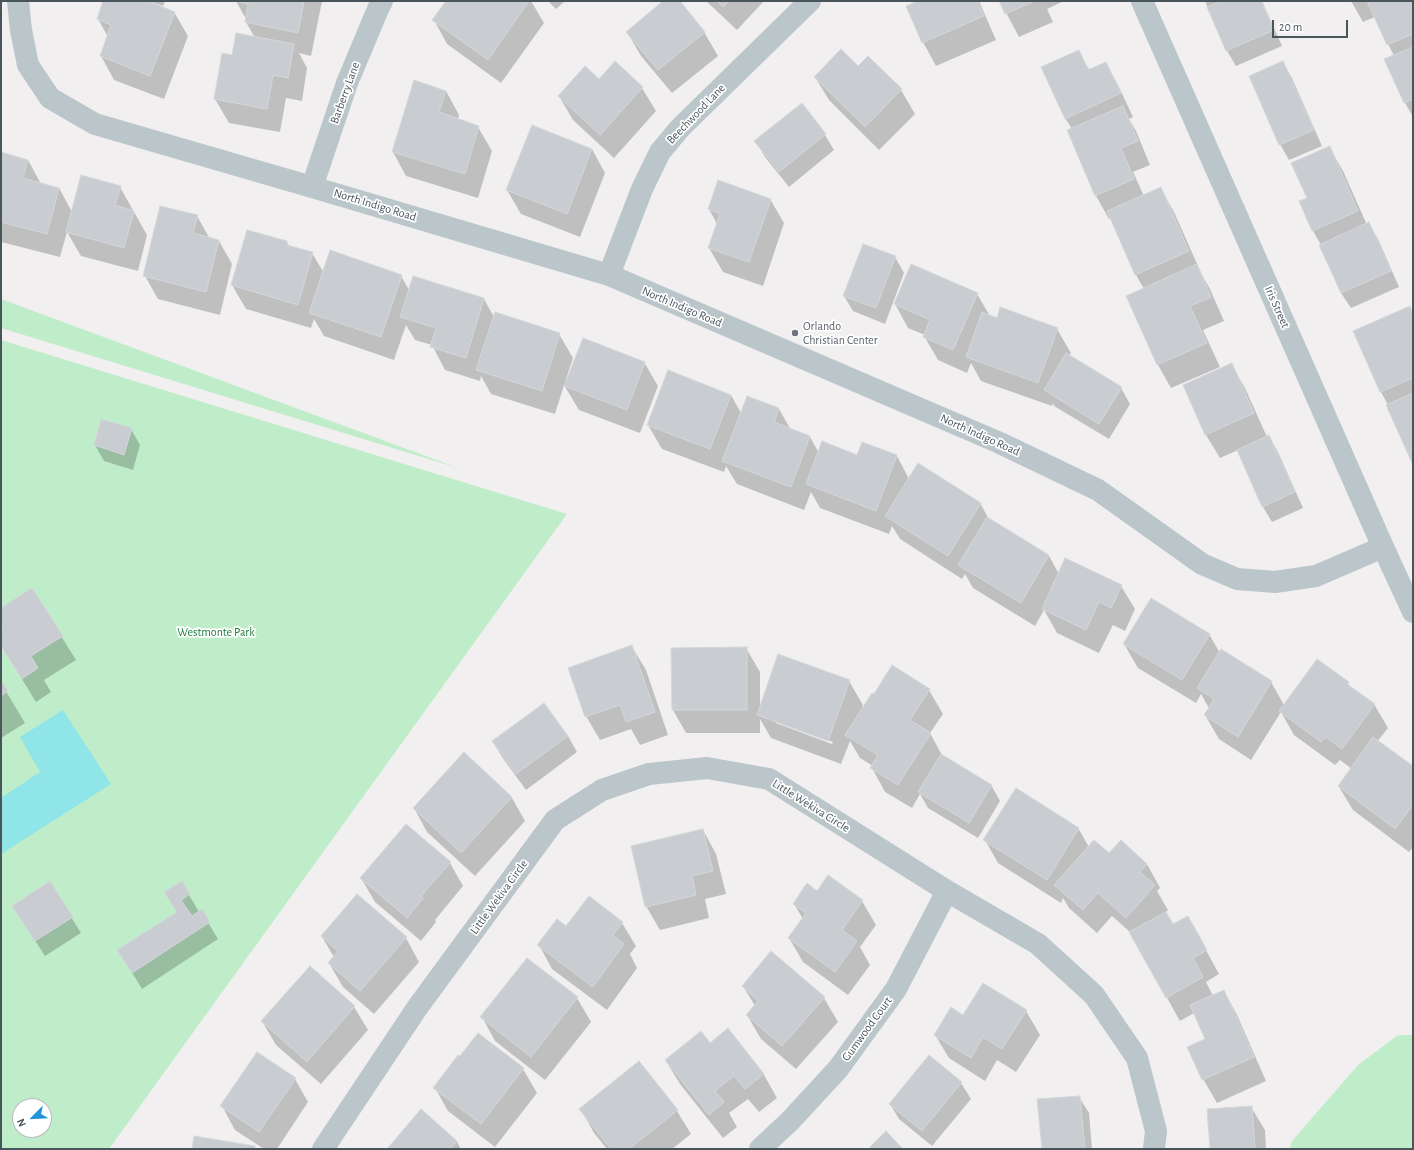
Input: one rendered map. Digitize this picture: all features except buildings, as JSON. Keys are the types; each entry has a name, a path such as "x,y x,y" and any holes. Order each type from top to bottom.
{"street":[{"name":"North Indigo Road","path":"18,1 21,30 28,65 50,98 95,124 609,275 1000,443 1091,486 1202,564 1237,579 1274,582 1316,576 1383,547"},
{"name":"Barberry Lane","path":"312,187 347,83 382,1"},
{"name":"Beechwood Lane","path":"609,275 642,189 660,152 680,128 810,1"},
{"name":"Iris Street","path":"1142,1 1413,612"},
{"name":"Little Wekiva Circle","path":"323,1149 417,1008 555,820 602,790 649,774 707,768 769,780 947,891 1038,944 1094,995 1136,1058 1156,1132 1154,1149"},
{"name":"Gumwood Court","path":"760,1149 790,1121 838,1069 896,989 947,891"}],"green space":[{"path":"1,299 458,468 1,328"},
{"name":"Westmonte Park","path":"1,340 567,514 109,1149 1,1149"},
{"path":"1398,1035 1413,1035 1413,1149 1289,1149 1292,1141 1358,1065"}],"water":[{"path":"63,710 111,784 1,854 1,798 40,772 20,737"}],"place":[{"name":"Orlando Christian Center","path":"795,333"}]}
